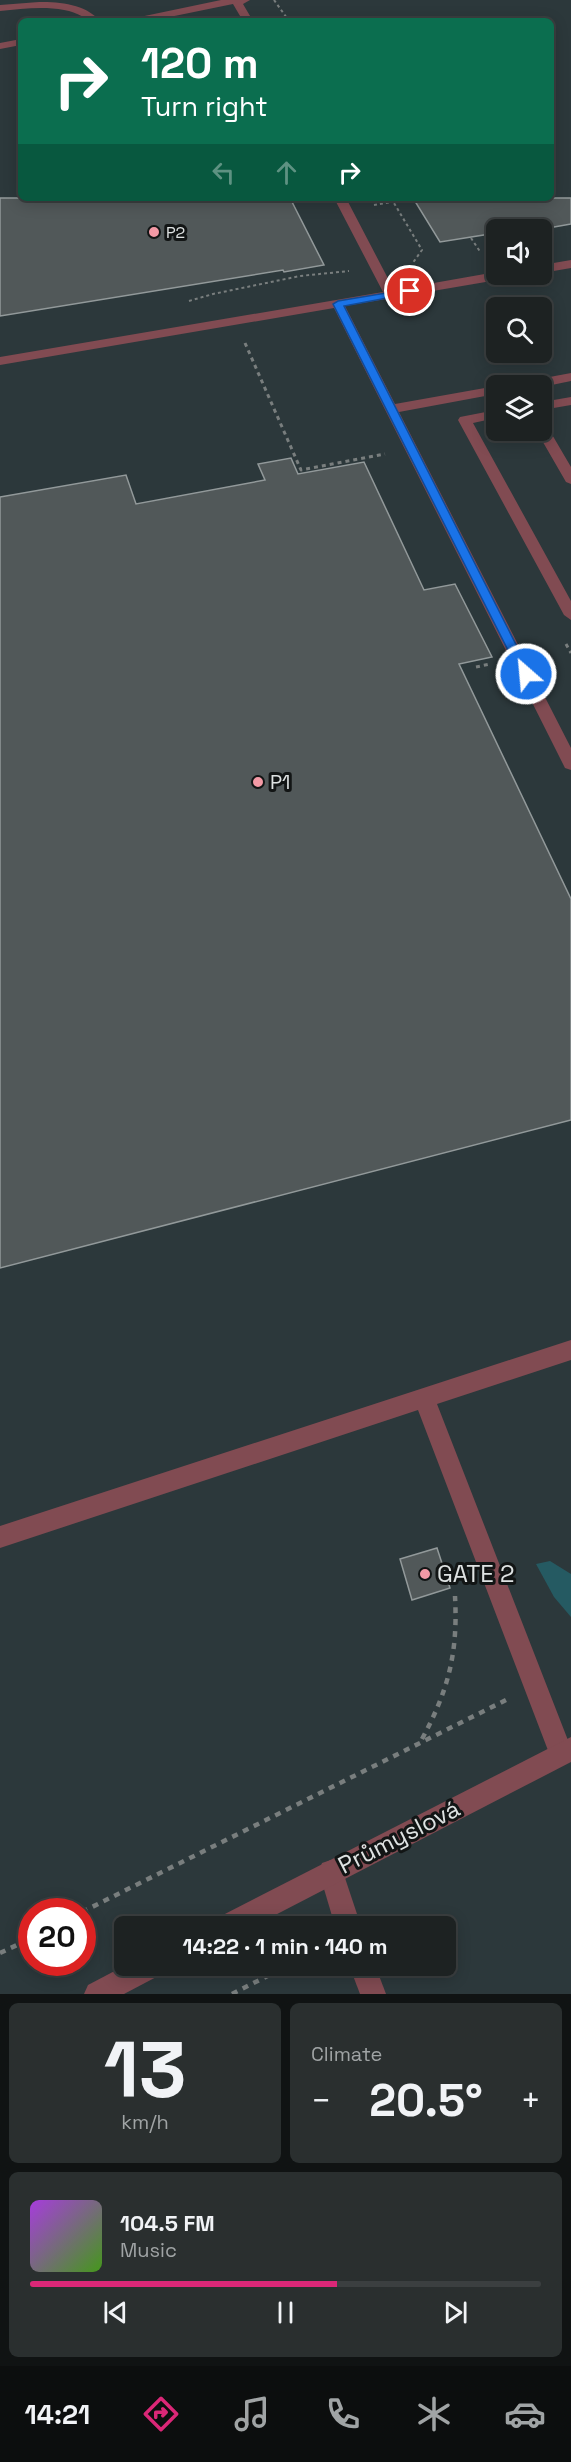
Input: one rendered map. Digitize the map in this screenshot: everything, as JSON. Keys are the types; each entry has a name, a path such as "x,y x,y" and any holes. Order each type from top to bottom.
{"street":[{"path":"0,8 56,0 68,1 79,4 89,11 93,18"},
{"path":"151,18 240,1 247,18"},
{"path":"0,46 18,43"},
{"path":"343,204 391,295"},
{"path":"552,267 571,264"},
{"path":"0,361 486,278"},
{"path":"338,304 571,764"},
{"path":"552,381 571,377"},
{"path":"392,409 486,392"},
{"path":"552,404 571,401"},
{"path":"486,416 465,420 571,615"},
{"path":"549,441 571,479"},
{"path":"0,1537 571,1350"},
{"path":"424,1398 535,1687 566,1751"},
{"name":"Průmyslová","path":"247,1916 566,1751"},
{"path":"331,1872 345,1916"},
{"path":"102,1992 132,1976"},
{"path":"366,1976 373,1994"}],"path":[{"path":"274,0 287,18"},
{"path":"343,204 380,201"},
{"path":"393,201 422,250 402,278 410,291"},
{"path":"211,325 245,343 301,470 412,449"},
{"path":"566,645 571,653"},
{"path":"422,1740 434,1718 454,1669 457,1622 454,1596"},
{"path":"96,1905 422,1740 535,1687"},
{"path":"0,1953 18,1945"},
{"path":"232,1994 267,1976"}],"shaded area":[{"path":"0,0 571,0 571,1994 0,1994"},
{"path":"550,1561 571,1574 571,1617 554,1597 536,1564"}],"building":[{"name":"P2","path":"0,198 18,198 18,201 292,201 324,265 284,272 283,270 0,316"},
{"path":"554,198 571,198 571,224 552,227 552,219 486,219 486,235 440,242 415,201 554,201"},
{"name":"P1","path":"291,458 298,474 364,462 424,590 455,584 492,657 459,664 571,899 571,1120 0,1268 0,497 126,475 136,504 265,480 258,464"},
{"name":"GATE 2","path":"437,1548 450,1588 412,1600 400,1559"}],"place":[{"name":"P2","path":"154,232"},
{"name":"P1","path":"258,782"},
{"name":"GATE 2","path":"425,1574"}],"route":[{"path":"410,291 338,304 526,674"}]}
